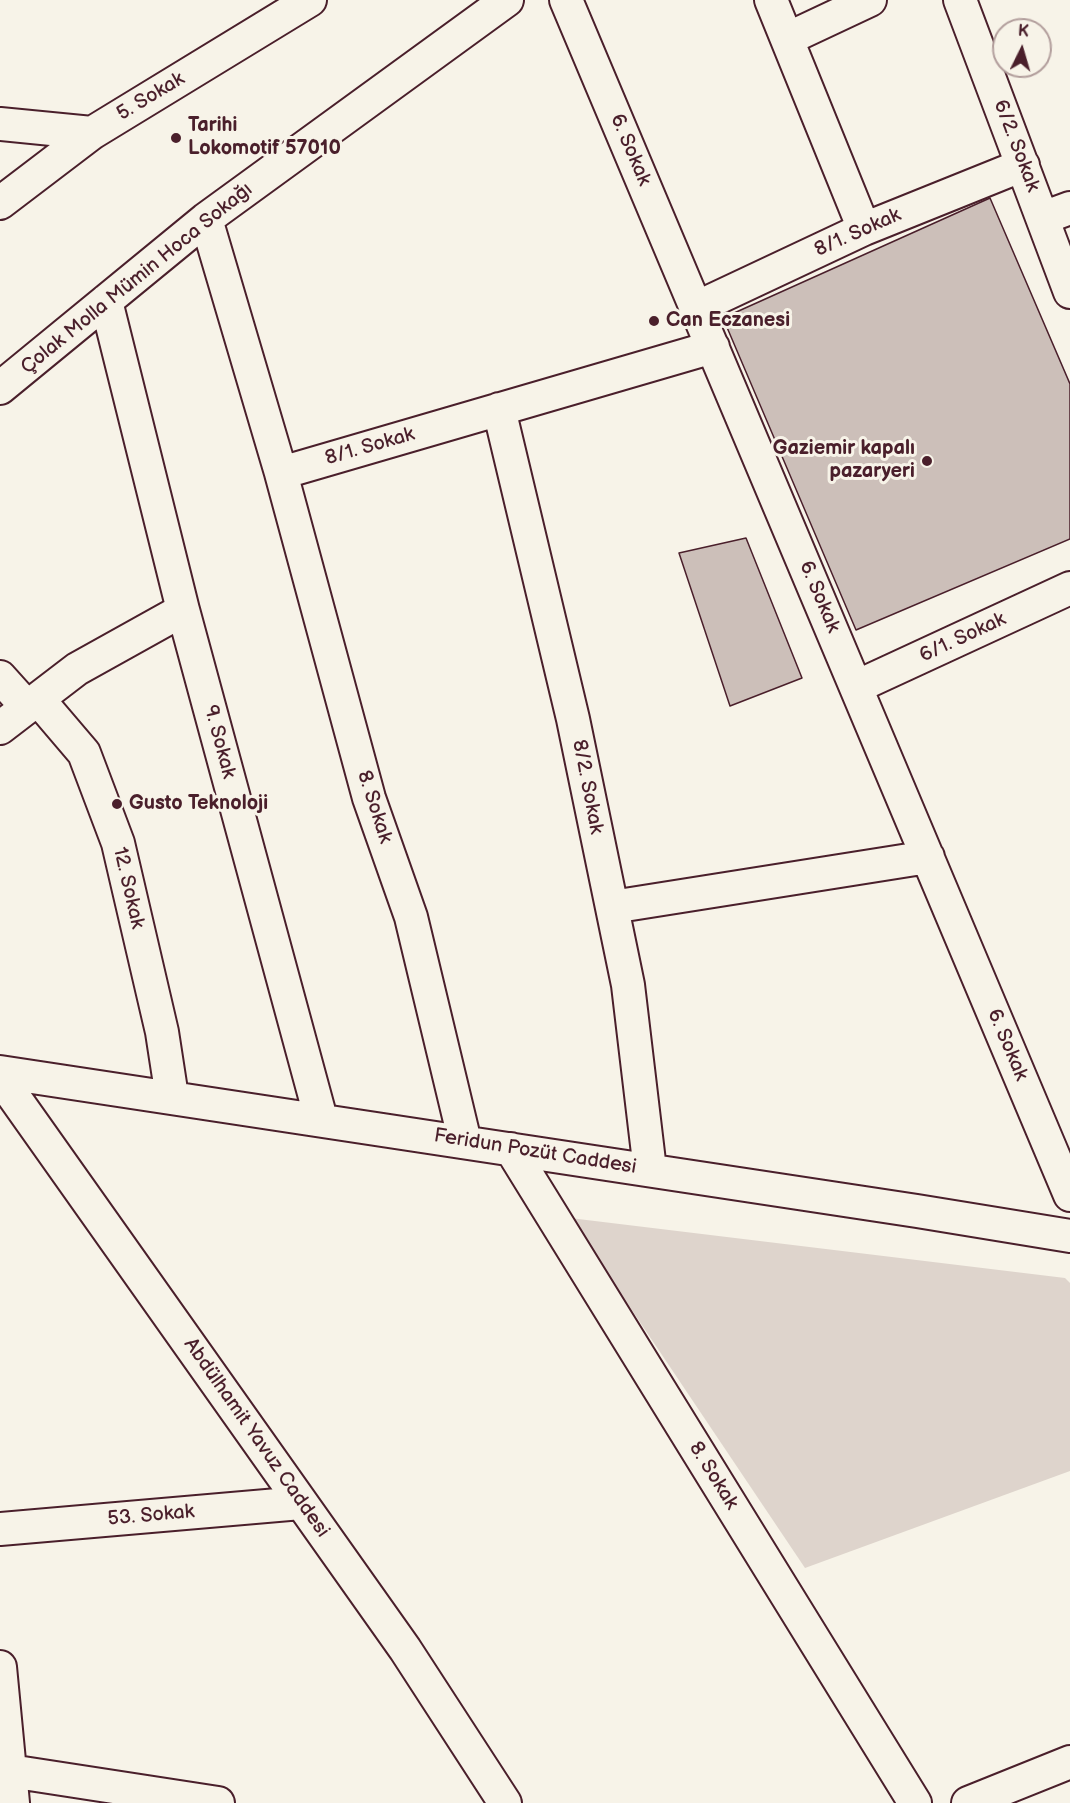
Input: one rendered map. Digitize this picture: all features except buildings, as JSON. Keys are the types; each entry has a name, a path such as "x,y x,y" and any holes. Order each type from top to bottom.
{"street":[{"name":"5. Sokak","path":"0,203 92,133 310,0"},
{"name":"Çolak Molla Mümin Hoca Sokağı","path":"0,388 206,219 507,0"},
{"name":"6. Sokak","path":"566,0 1070,1195"},
{"path":"771,0 864,229"},
{"path":"788,39 870,0"},
{"name":"6/2. Sokak","path":"960,0 1023,165 1056,213 1070,292"},
{"path":"0,124 92,133"},
{"name":"8/1. Sokak","path":"696,308 864,229 1023,165"},
{"path":"206,219 281,473"},
{"name":"9. Sokak","path":"106,301 183,610 321,1119"},
{"name":"8/1. Sokak","path":"281,473 713,347"},
{"name":"8/2. Sokak","path":"499,409 573,719 628,985 650,1170"},
{"name":"8. Sokak","path":"281,473 369,798 411,917 465,1142"},
{"name":"6/1. Sokak","path":"856,687 1070,588"},
{"path":"0,728 77,669 183,610"},
{"name":"12. Sokak","path":"0,677 33,703 84,753 118,843 162,1032 172,1097"},
{"path":"612,907 928,857"},
{"name":"Feridun Pozüt Caddesi","path":"0,1072 321,1119 1070,1236"},
{"name":"Abdülhamit Yavuz Caddesi","path":"0,1077 405,1649 505,1803"},
{"name":"8. Sokak","path":"511,1149 915,1803"},
{"name":"53. Sokak","path":"0,1529 302,1503"},
{"path":"0,1667 13,1803"},
{"path":"968,1803 1070,1762"},
{"path":"10,1771 223,1803"}],"shaded area":[{"path":"570,1218 1065,1278 1070,1283 1070,1471 805,1568"}],"place":[{"name":"Tarihi Lokomotif 57010","path":"176,138"},
{"name":"Can Eczanesi","path":"654,321"},
{"name":"Gaziemir kapalı pazaryeri","path":"927,461"},
{"name":"Gusto Teknoloji","path":"117,804"}]}
